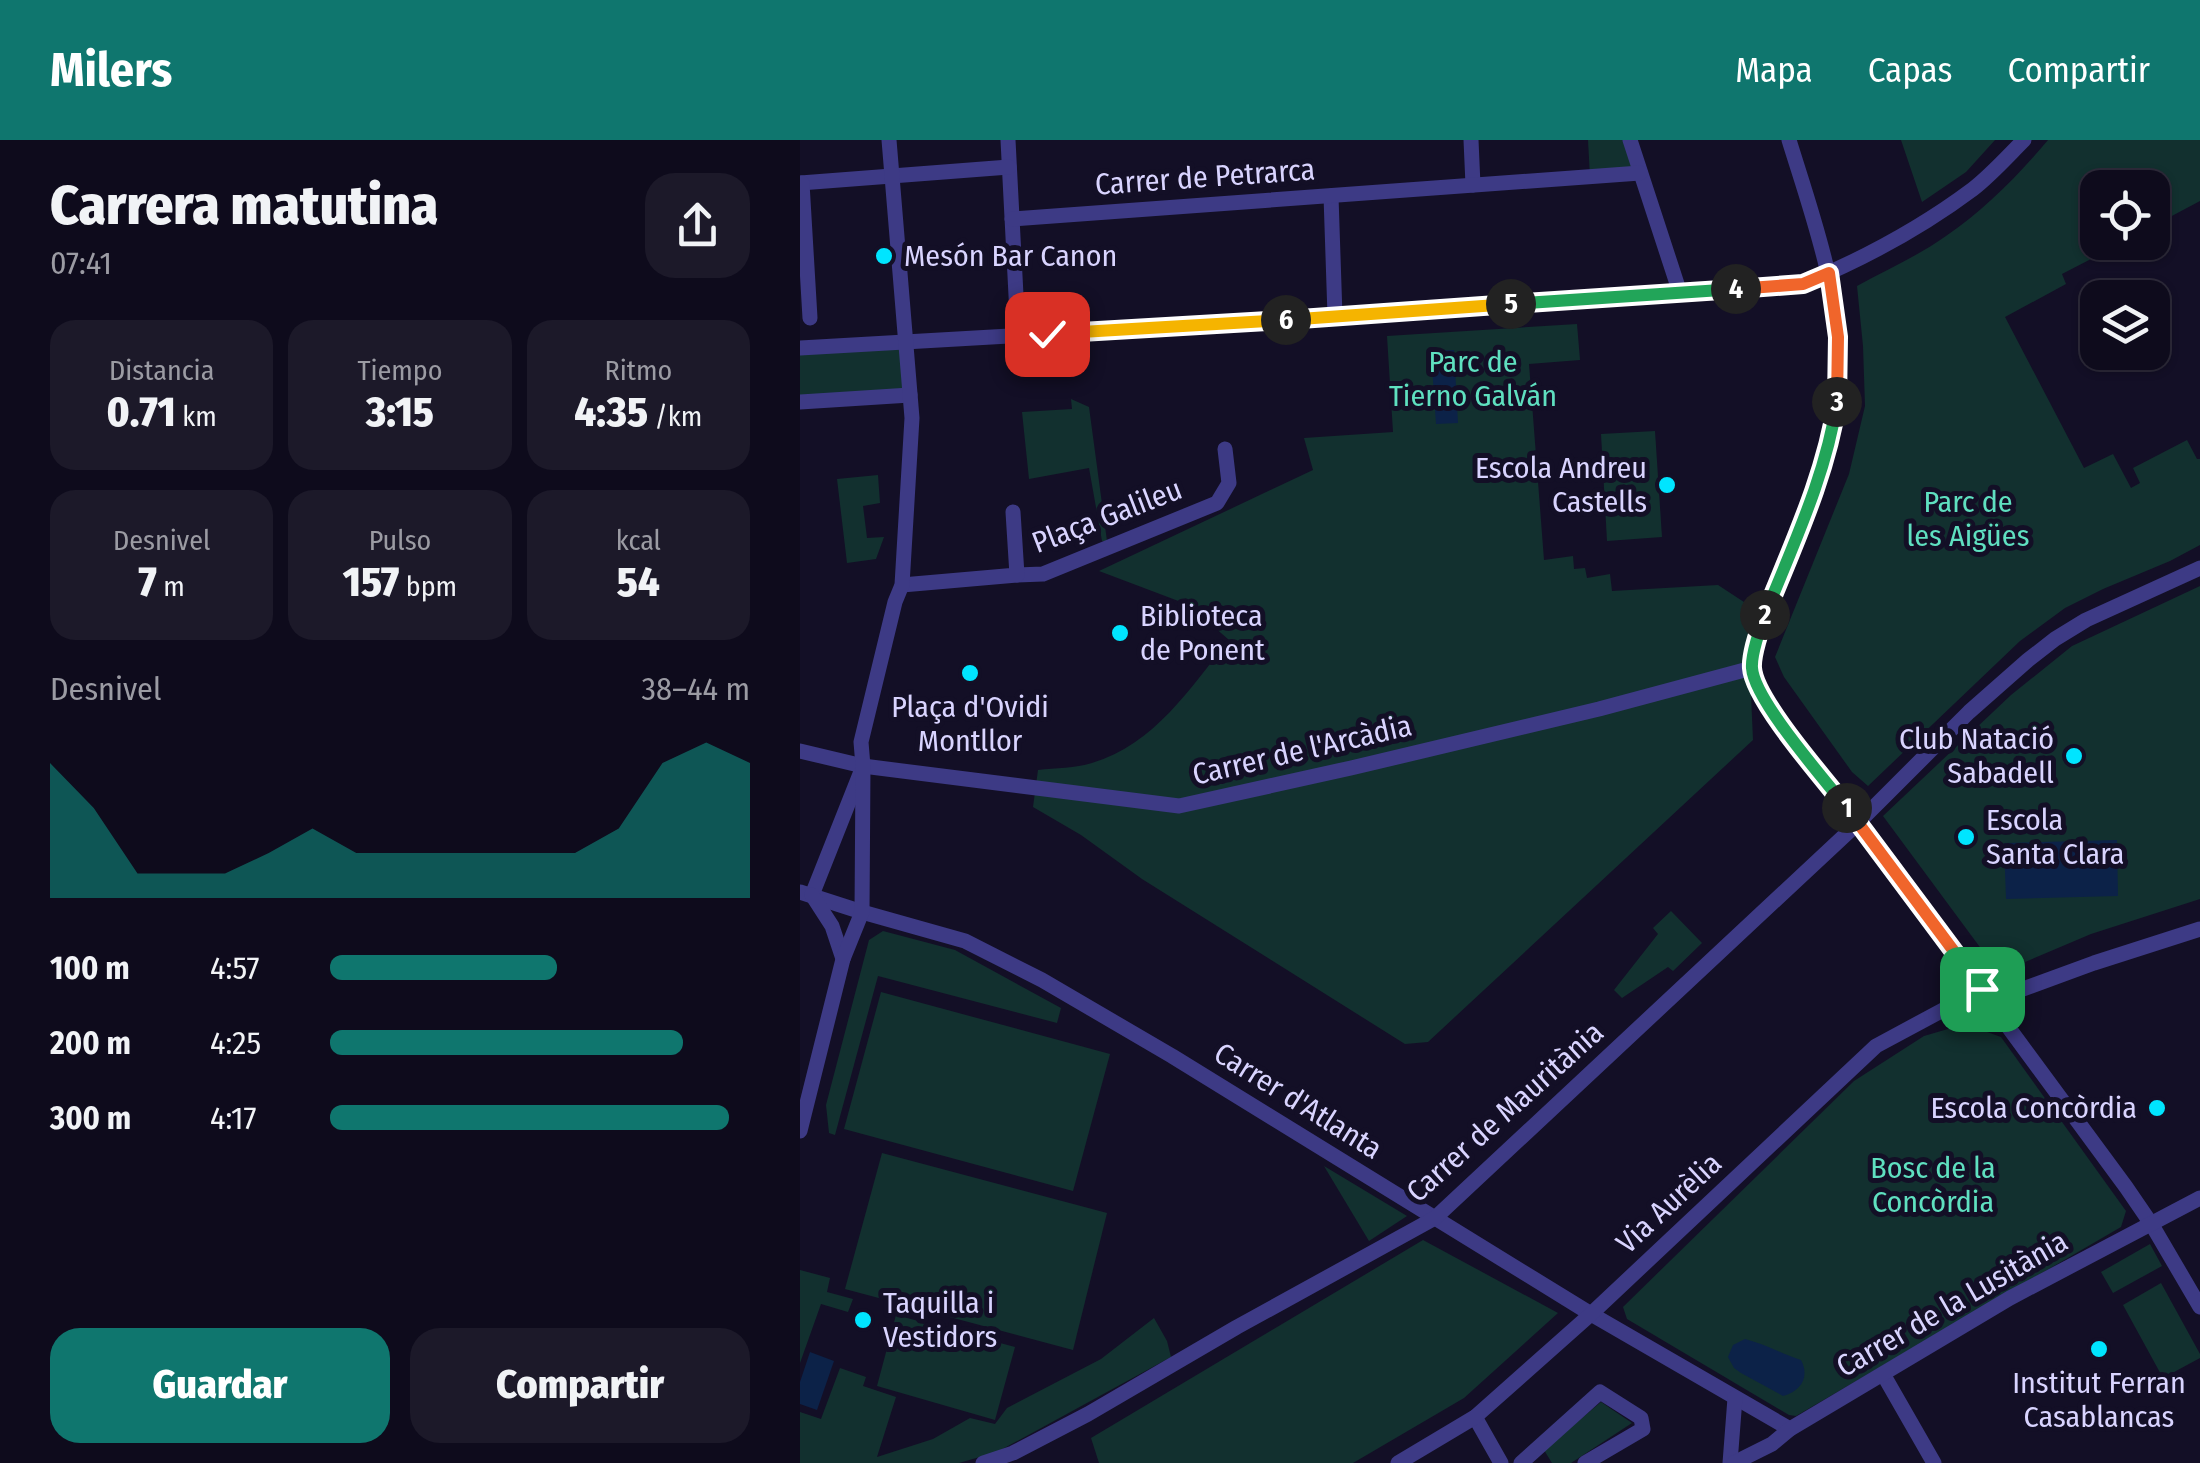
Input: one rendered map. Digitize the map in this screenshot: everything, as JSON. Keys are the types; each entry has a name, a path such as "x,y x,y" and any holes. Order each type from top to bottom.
{"street":[{"path":"800,1131 843,959 862,912 861,742 894,602 902,585 912,418 889,140"},
{"path":"1008,140 1018,334"},
{"path":"1471,140 1473,185"},
{"path":"1630,140 1680,293"},
{"path":"1790,140 1829,273 1838,337 1838,391 1834,423 1802,523 1759,628 1752,668 1766,705 1986,995 2152,1224 2200,1308"},
{"path":"800,348 1803,284 1923,223 1976,187 2024,140"},
{"path":"810,318 801,183 1009,167"},
{"name":"Carrer de Petrarca","path":"1012,219 1640,173"},
{"path":"1331,196 1335,316"},
{"path":"800,402 910,395"},
{"name":"Plaça Galileu","path":"902,585 1043,574 1218,503 1228,483 1225,449"},
{"name":"Plaça Galileu","path":"1013,512 1017,575"},
{"name":"Carrer de Mauritània","path":"984,1463 1088,1414 1436,1218 2028,660 2086,620 2200,568"},
{"name":"Carrer de l'Arcàdia","path":"800,751 863,766 1179,806 1598,709 1752,668"},
{"path":"843,959 832,926 806,894 863,766"},
{"name":"Carrer d'Atlanta","path":"806,894 965,940 1042,980 1591,1314 1790,1429"},
{"name":"Via Aurèlia","path":"1398,1463 1475,1418 1876,1046 1986,995 2200,929"},
{"name":"Carrer de la Lusitània","path":"1732,1463 1772,1444 1790,1429 2010,1298 2200,1198"},
{"path":"1883,1374 1934,1463"},
{"path":"1520,1463 1600,1392 1641,1418 1643,1429 1586,1463"},
{"path":"1732,1463 1735,1398"},
{"path":"1475,1418 1502,1463"},
{"path":"1769,1463 1772,1444"}],"green space":[{"path":"1588,140 1630,140 1640,173 1590,177"},
{"path":"1901,140 1995,140 1966,172 1922,202"},
{"name":"Parc de les Aigües","path":"2048,140 2200,140 2200,201 2170,217 2170,170 2080,170 2080,260 2089,260 2062,274 2066,284 2005,317 2084,468 2113,454 2131,488 2140,483 2133,468 2187,440 2200,459 2200,545 2065,608 2020,641 1868,786 1852,772 1784,677 1775,657 1849,474 1865,406 1857,286 1960,226 2025,167"},
{"name":"Parc de Tierno Galván","path":"1577,324 1580,360 1529,364 1544,560 1573,556 1574,569 1585,568 1587,578 1610,574 1612,591 1718,585 1747,604 1753,740 1428,1042 1405,1044 1033,807 1038,770 1092,763 1134,743 1185,695 1229,640 1189,605 1099,571 1313,470 1304,438 1393,432 1387,336"},
{"path":"905,342 910,395 800,402 800,348"},
{"path":"1071,399 1089,407 1107,541 1102,541 1089,468 1029,479 1022,412 1072,409"},
{"path":"1655,431 1662,537 1607,541 1601,434"},
{"path":"878,475 880,503 863,506 867,538 884,537 876,559 847,563 837,479"},
{"name":"Club Natació Sabadell","path":"2200,586 2200,899 2091,934 1999,973 1883,816 2011,695 2072,646"},
{"path":"1671,911 1702,943 1673,971 1668,967 1622,998 1614,990 1658,934 1653,928"},
{"path":"883,931 955,950 1061,1008 1057,1023 878,976 835,1135 829,1133 826,1105 869,940"},
{"path":"881,992 1110,1054 1073,1191 844,1129"},
{"name":"Bosc de la Concòrdia","path":"1965,1024 2001,1037 2126,1211 2121,1227 1796,1416 1627,1319 1623,1307 1854,1081 1924,1036"},
{"path":"882,1153 1107,1213 1073,1350 845,1289"},
{"path":"1324,1166 1407,1216 1369,1241"},
{"path":"1423,1240 1558,1313 1464,1398 1353,1463 1099,1463 1091,1438"},
{"path":"2150,1244 2162,1266 2113,1293 2101,1272"},
{"path":"800,1270 830,1278 827,1292 853,1299 848,1312 821,1304 800,1363"},
{"path":"2161,1283 2200,1354 2200,1358 2163,1378 2123,1305"},
{"path":"896,1315 1015,1347 995,1420 877,1386"},
{"path":"1154,1318 1171,1357 997,1452 959,1463 800,1463 800,1412 821,1419 840,1368 866,1377 863,1386 896,1397 877,1457 933,1439 970,1418 995,1424 1007,1408 1101,1359"},
{"path":"1601,1402 1632,1423 1571,1463 1552,1463 1544,1450"}],"water":[{"path":"1454,350 1458,423 1436,424 1431,351"},
{"path":"2117,840 2118,896 2006,899 2004,843"},
{"path":"1745,1339 1801,1360 1805,1372 1799,1387 1783,1396 1734,1368 1728,1357 1733,1345"},
{"path":"810,1352 834,1361 817,1410 800,1404 800,1382"}],"place":[{"name":"Mesón Bar Canon","path":"884,256"},
{"name":"Escola Andreu Castells","path":"1667,485"},
{"name":"Biblioteca de Ponent","path":"1120,633"},
{"name":"Plaça d'Ovidi Montllor","path":"970,673"},
{"name":"Club Natació Sabadell","path":"2074,756"},
{"name":"Escola Santa Clara","path":"1966,837"},
{"name":"Escola Concòrdia","path":"2157,1108"},
{"name":"Taquilla i Vestidors","path":"863,1320"},
{"name":"Institut Ferran Casablancas","path":"2099,1349"}],"route":[{"path":"1047,334 1803,284 1829,273 1838,337 1834,423 1802,523 1759,628 1752,668 1766,705 1982,989"}]}
